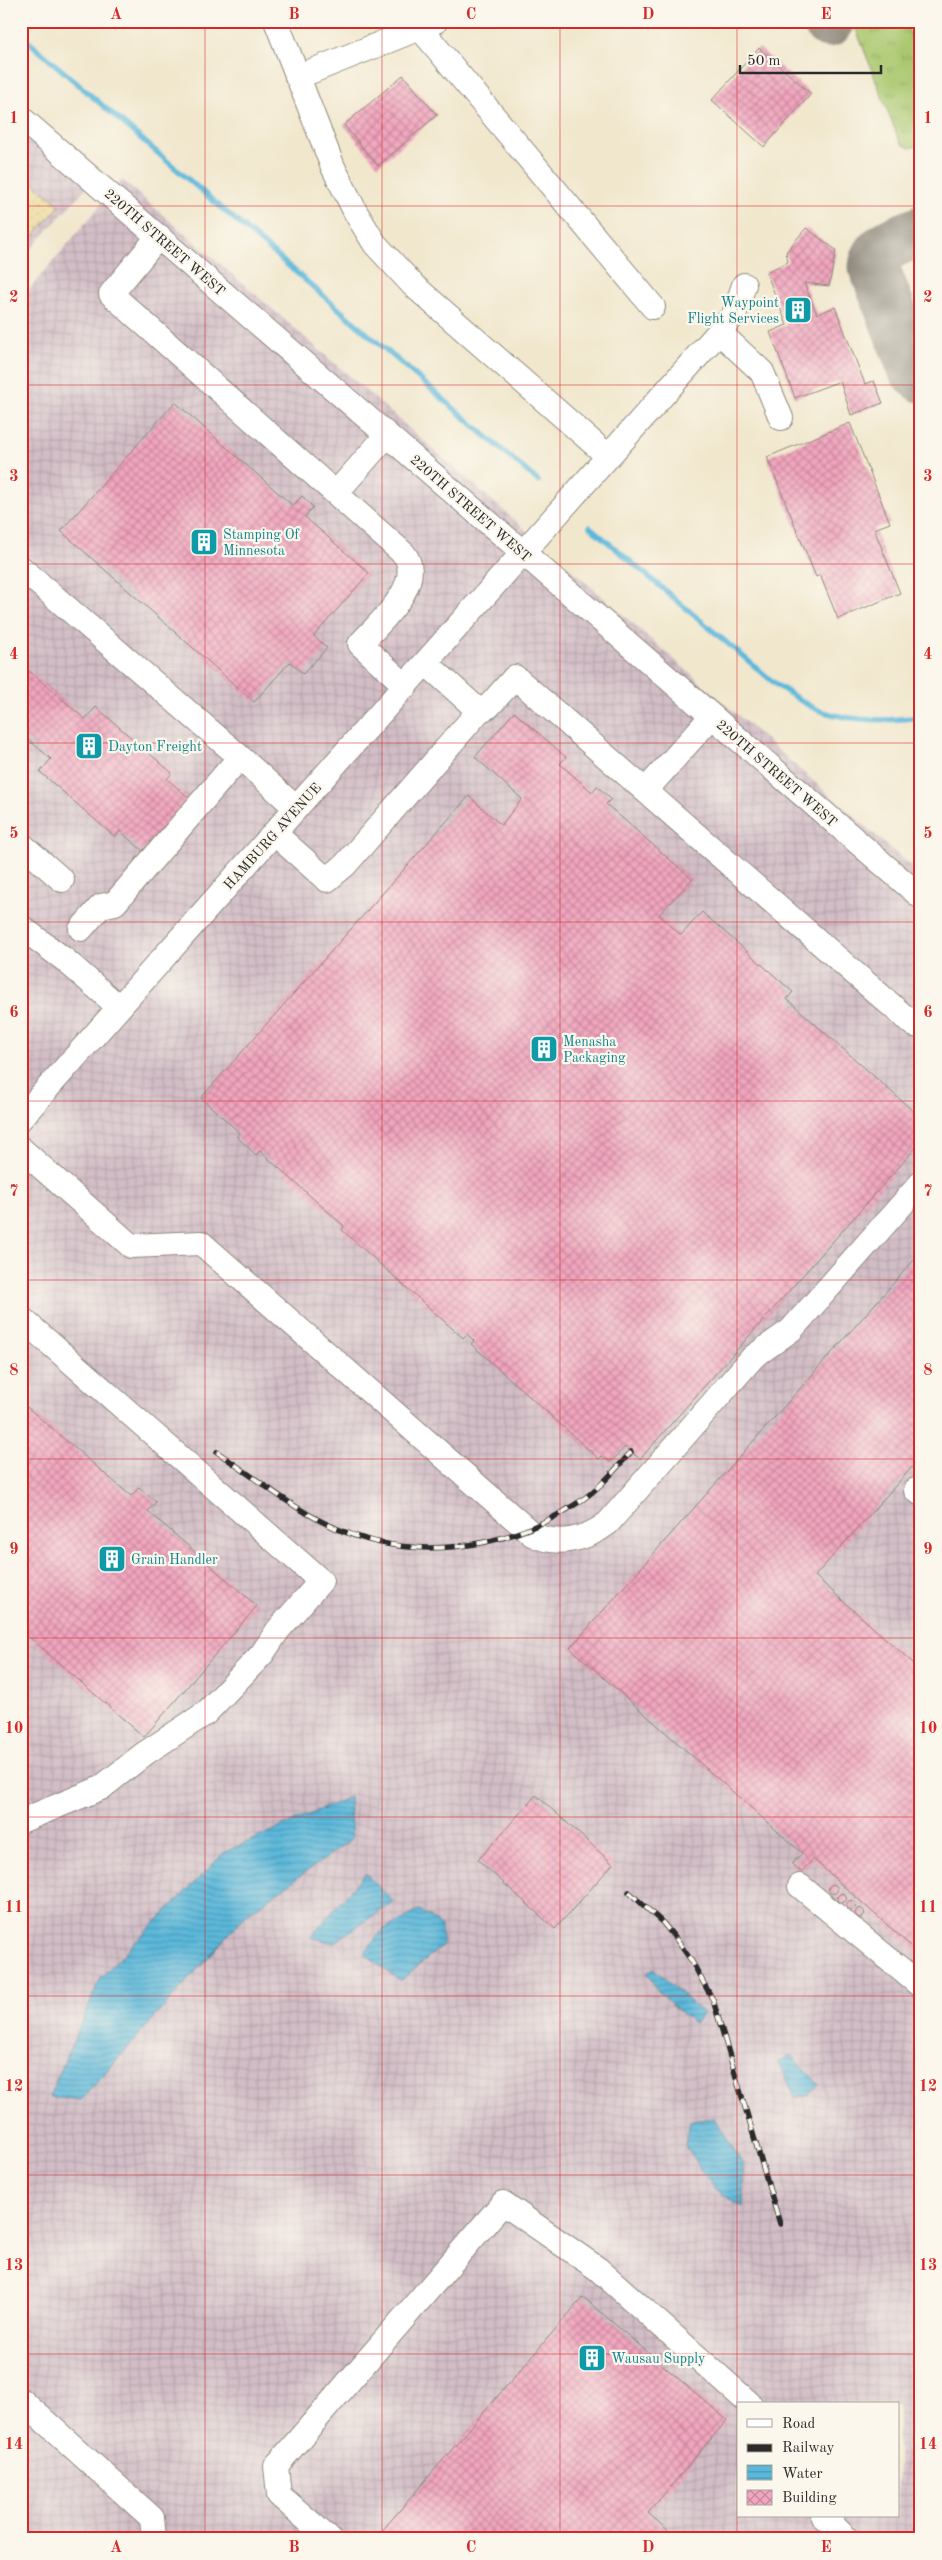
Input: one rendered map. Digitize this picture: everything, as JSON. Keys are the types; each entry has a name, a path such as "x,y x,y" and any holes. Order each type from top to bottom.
{"street":[{"path":"276,21 337,174 356,213 390,262 412,285 608,456"},
{"path":"297,77 428,24 654,307"},
{"name":"220TH STREET WEST","path":"21,118 921,897"},
{"path":"159,236 110,294 408,558 411,571 406,589 360,644 406,686"},
{"name":"HAMBURG AVENUE","path":"21,1118 524,554 608,456 734,315 744,285"},
{"path":"719,332 762,372 781,418"},
{"path":"336,493 387,435"},
{"path":"21,568 240,757 296,808"},
{"path":"426,664 479,711"},
{"path":"274,833 327,880 345,865 479,711 489,706 516,676 914,1025 921,1016"},
{"path":"646,790 712,716"},
{"path":"81,930 101,906 115,904 240,757"},
{"path":"21,844 62,880"},
{"path":"21,927 66,960 119,1007"},
{"path":"21,1149 132,1246 201,1243 532,1534 553,1541 580,1538 596,1532 608,1523 753,1357 791,1330 921,1183"},
{"path":"21,1318 321,1581 278,1630 262,1654 206,1713 130,1763 101,1788 21,1822"},
{"path":"800,1886 921,1986"},
{"path":"329,2539 279,2495 276,2466 503,2203 598,2269 748,2402"},
{"path":"21,2400 152,2518 154,2539"},
{"path":"825,2518 847,2539"}],"shaded area":[{"path":"21,118 93,180 21,260"},
{"path":"122,180 921,875 921,2539 21,2539 21,299"}],"green space":[{"path":"855,21 905,21 921,61 921,145 910,148 902,144 897,135 854,24"}],"sand":[{"path":"21,172 60,206 21,249"}],"water":[{"path":"349,1797 352,1839 246,1915 81,2100 49,2097 101,1977 225,1852"},
{"path":"365,1873 394,1902 333,1943 311,1937"},
{"path":"420,1910 441,1926 443,1945 400,1981 364,1953 383,1930"},
{"path":"653,1968 703,2013 695,2024 660,1994 647,1973"},
{"path":"791,2055 819,2085 808,2096 795,2097 779,2062"},
{"path":"714,2118 743,2164 743,2207 713,2187 685,2146 690,2121"}],"building":[{"path":"759,48 811,94 764,147 712,100"},
{"path":"403,75 437,115 378,166 344,125"},
{"name":"Waypoint Flight Services","path":"806,228 836,250 829,286 804,283 817,314 835,307 865,384 874,381 883,403 851,415 840,381 795,398 770,332 787,325 766,272 788,262 786,252"},
{"name":"Stamping Of Minnesota","path":"175,402 293,506 302,496 313,507 305,517 369,573 314,636 327,648 303,674 290,662 254,702 61,531"},
{"path":"850,423 890,523 874,529 900,593 838,619 820,575 816,577 767,457"},
{"name":"Dayton Freight","path":"21,664 85,719 96,707 172,773 167,779 189,798 143,851 120,831 115,837 40,772 51,759 21,733"},
{"name":"Menasha Packaging","path":"514,712 566,757 560,764 592,792 597,786 611,799 606,804 692,879 659,915 681,935 702,912 793,992 787,999 921,1118 921,1142 640,1459 625,1447 611,1462 602,1456 599,1459 471,1344 474,1341 467,1334 463,1338 342,1230 344,1226 260,1151 256,1155 237,1137 240,1133 201,1098 469,796 501,825 522,799 475,757"},
{"path":"921,1252 921,1457 815,1576 921,1670 921,1955 813,1859 801,1872 792,1864 802,1853 570,1648"},
{"name":"Grain Handler","path":"21,1402 131,1496 139,1487 156,1502 148,1511 257,1606 144,1737 21,1630"},
{"path":"536,1795 613,1864 555,1929 478,1860"},
{"path":"833,1884 838,1889 833,1894 828,1889"},
{"path":"842,1894 846,1898 842,1902 838,1898"},
{"path":"851,1900 856,1905 851,1910 846,1905"},
{"path":"860,1908 865,1913 860,1918 855,1913"},
{"name":"Wausau Supply","path":"583,2297 727,2420 648,2513 678,2539 375,2539"}],"waterway":[{"path":"21,35 538,481"},
{"path":"590,527 778,686 804,703 833,715 858,719 884,720 921,717"}],"taxiway":[{"path":"921,231 891,243 880,253 874,267 913,369 921,377"}],"railway":[{"path":"217,1452 286,1500 329,1525 360,1537 392,1545 424,1548 457,1546 489,1541 520,1532 551,1519 593,1491 631,1452"},
{"path":"629,1892 663,1923 676,1939 691,1960 713,2000 780,2224"}],"place":[{"name":"Waypoint Flight Services","path":"798,310"},
{"name":"Stamping Of Minnesota","path":"204,542"},
{"name":"Dayton Freight","path":"89,746"},
{"name":"Menasha Packaging","path":"544,1049"},
{"name":"Grain Handler","path":"112,1559"},
{"name":"Wausau Supply","path":"592,2358"}]}
